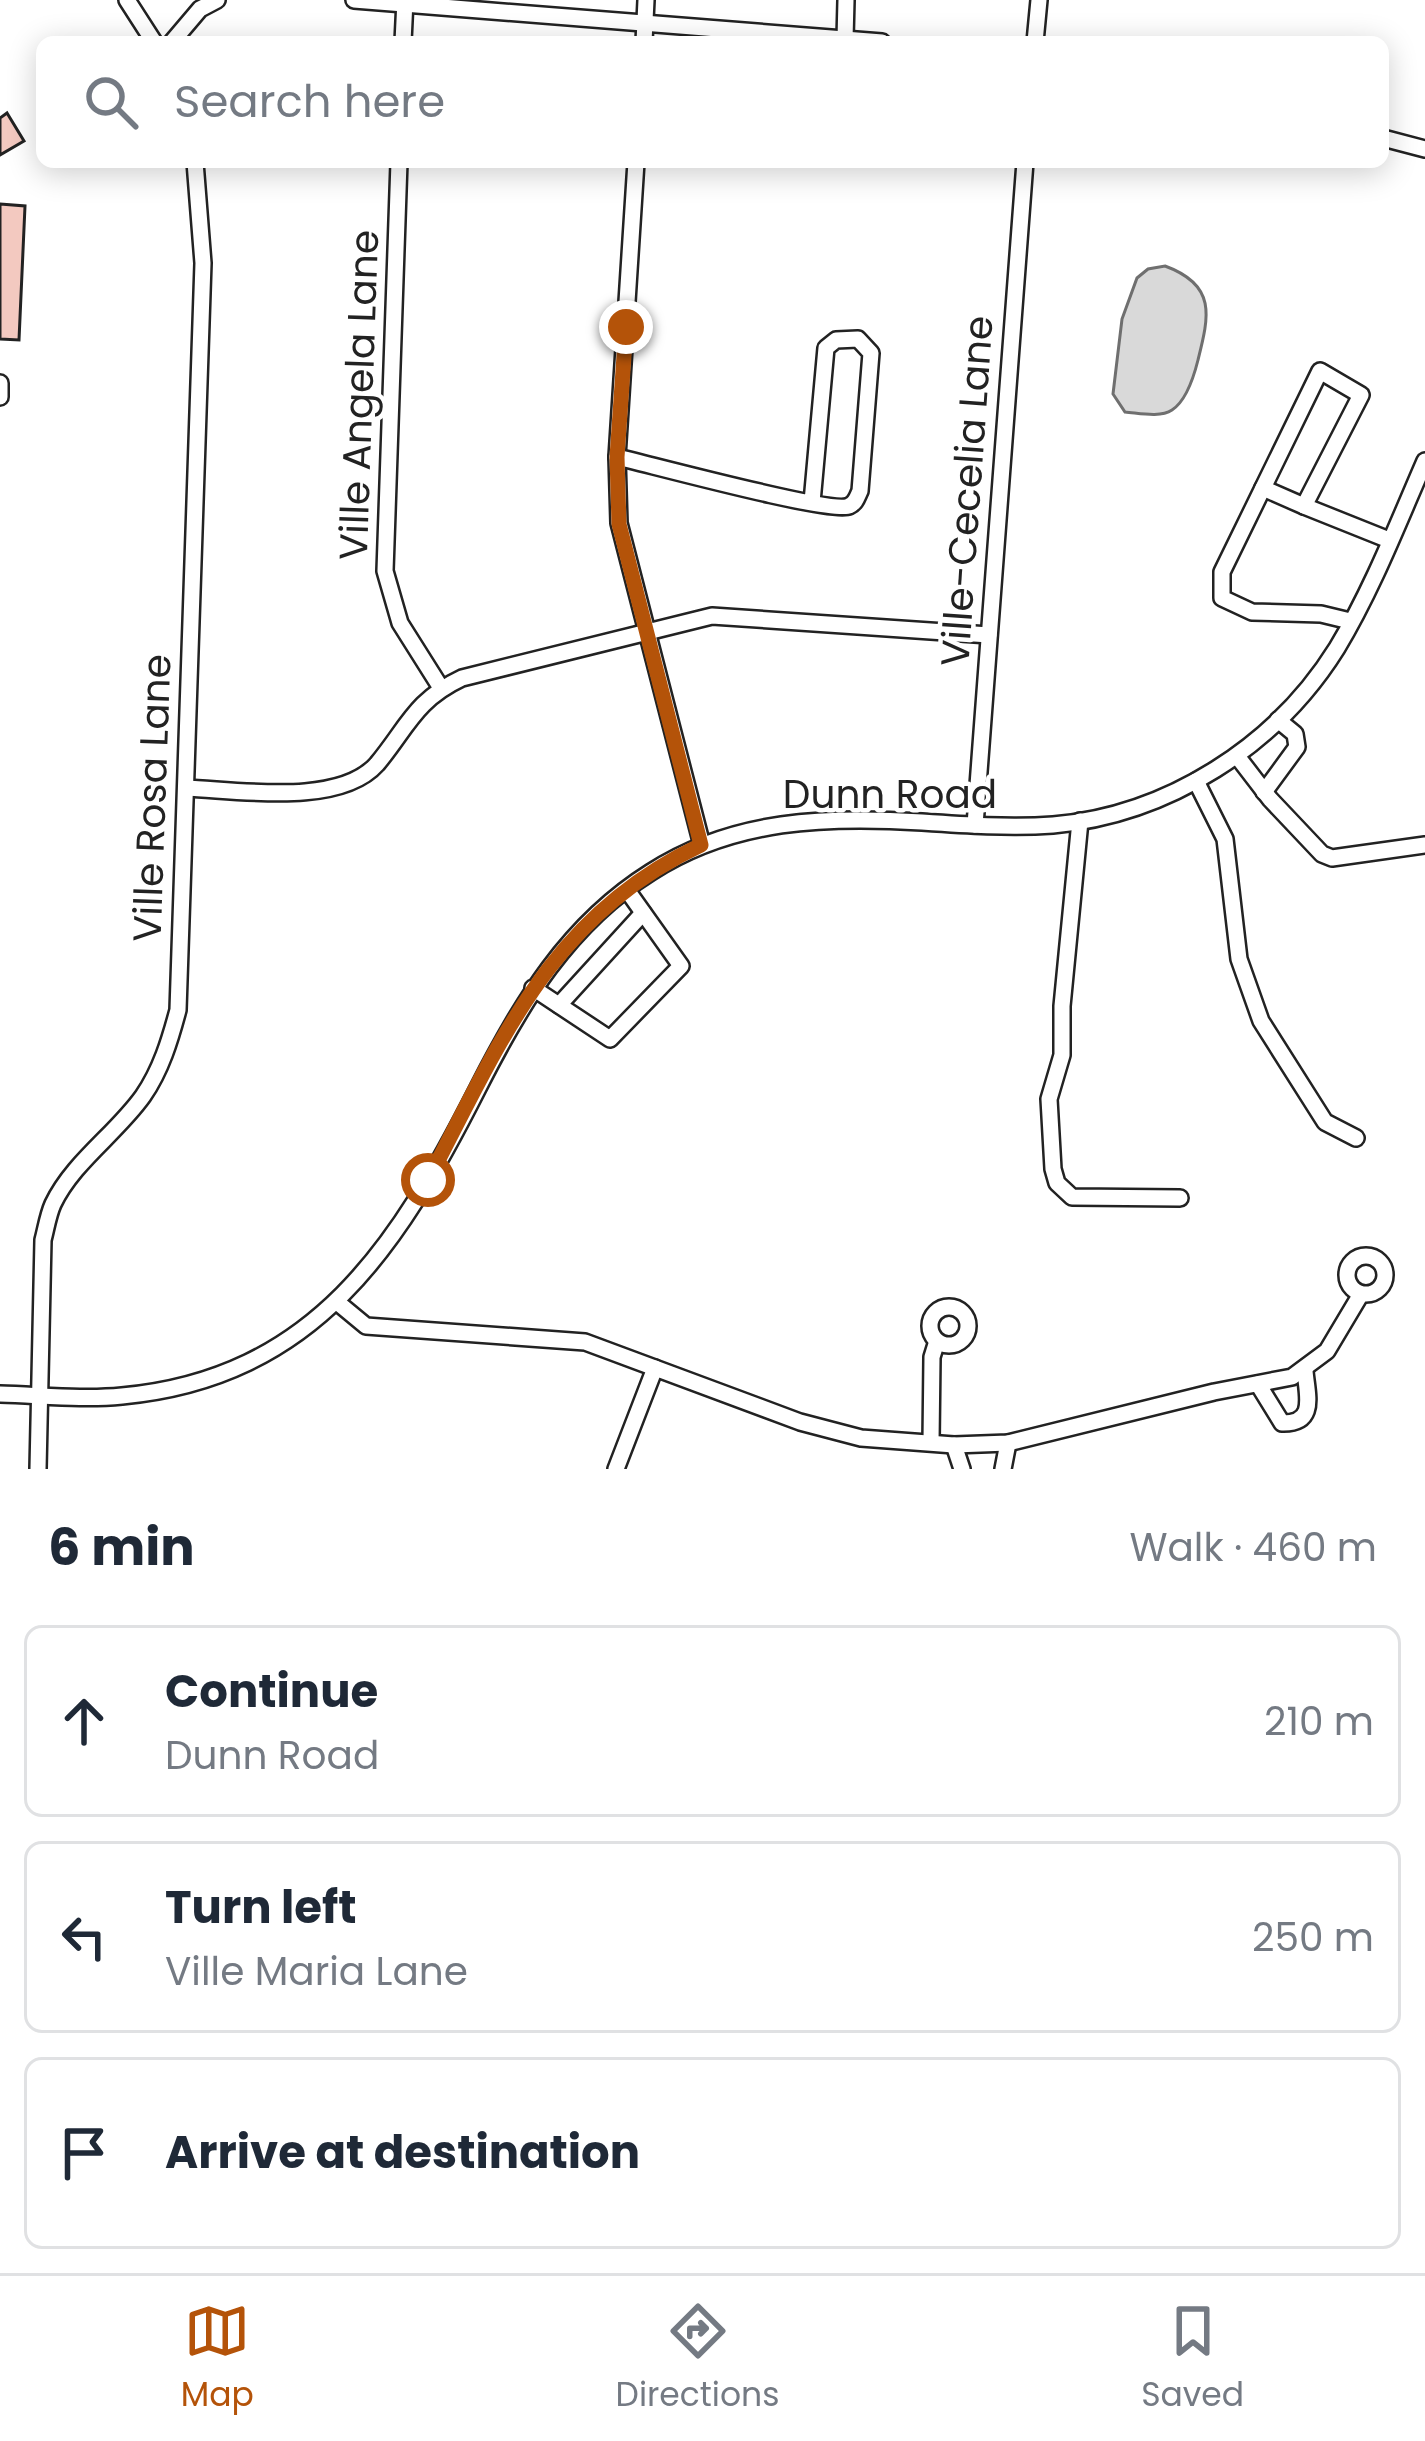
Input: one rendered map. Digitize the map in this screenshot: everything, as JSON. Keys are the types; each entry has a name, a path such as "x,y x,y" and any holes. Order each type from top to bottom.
{"street":[{"path":"128,0 150,36"},
{"path":"177,36 200,9 217,0"},
{"path":"354,0 811,36"},
{"path":"644,36 646,0"},
{"path":"844,36 846,0"},
{"path":"1036,36 1039,0"},
{"path":"404,36 405,3"},
{"path":"1389,140 1425,149"},
{"name":"Ville Rosa Lane","path":"38,1469 43,1240 53,1204 83,1162 147,1091 178,1010 203,263 195,168"},
{"name":"Ville Angela Lane","path":"399,168 385,571 400,623 441,688"},
{"path":"636,168 617,457 619,524 701,845"},
{"name":"Ville-Cecelia Lane","path":"975,826 1025,168"},
{"path":"617,457 812,502 844,508 860,491 871,353 858,339 836,340 826,348 812,502"},
{"path":"1304,506 1361,395 1320,370 1222,572 1222,598 1252,612 1321,614 1350,622"},
{"path":"0,383 0,397"},
{"name":"Dunn Road","path":"0,1394 122,1396 217,1376 275,1347 337,1302 384,1251 411,1212 533,988 575,933 647,874 701,845 739,832 810,819 975,826 1080,821 1132,809 1196,781 1237,755 1278,720 1318,674 1350,622 1425,461"},
{"path":"1263,488 1389,540"},
{"path":"186,788 300,791 347,784 379,761 403,724 441,688 462,678 712,616 989,635"},
{"path":"1264,792 1297,747 1295,734 1278,720"},
{"path":"1237,755 1311,845 1332,858 1425,845"},
{"path":"1196,781 1225,839 1239,958 1262,1022 1324,1122 1356,1138"},
{"path":"1080,821 1061,1055 1049,1099 1053,1169 1057,1183 1072,1197 1180,1198"},
{"path":"533,988 610,1040 681,966 627,890"},
{"path":"559,1005 644,913"},
{"path":"337,1302 366,1325 586,1342 800,1422 861,1438 955,1445 1008,1442 1305,1371 1327,1351 1361,1294"},
{"path":"931,1442 931,1375 937,1341"},
{"path":"616,1469 655,1368"},
{"path":"1258,1384 1282,1424 1292,1424 1303,1420 1309,1410 1305,1371"},
{"path":"1003,1469 1008,1442"},
{"path":"955,1445 962,1469"}],"shaded area":[{"path":"1165,266 1194,283 1205,304 1196,366 1185,394 1172,410 1125,412 1113,394 1122,319 1137,278 1148,269"}],"building":[{"path":"7,113 24,141 0,155 0,118"},
{"path":"0,204 25,206 19,340 0,339"}],"route":[{"path":"428,1180 556,954 647,874 701,845 619,524 617,457 626,327"}]}
